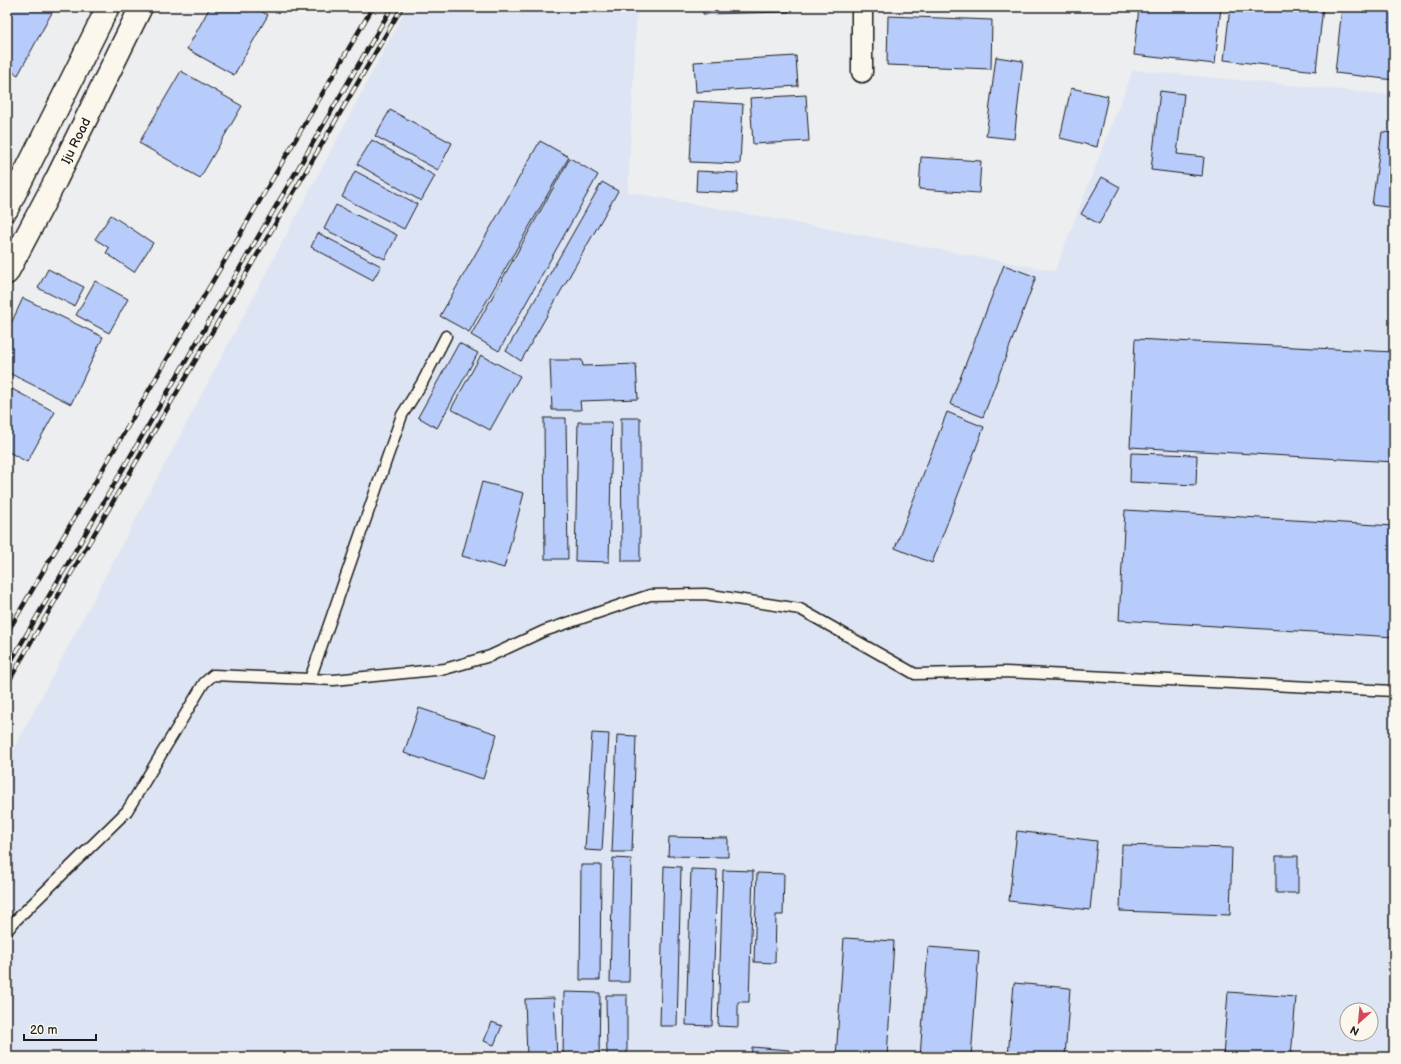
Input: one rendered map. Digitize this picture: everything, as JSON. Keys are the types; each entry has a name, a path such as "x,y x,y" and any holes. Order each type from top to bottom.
{"main road":[{"path":"7,209 13,182 108,7"},
{"name":"Iju Road","path":"7,273 56,180 141,7"}],"street":[{"path":"862,7 862,72"}],"lane":[{"path":"310,679 402,415 422,383 446,336"},
{"path":"7,931 15,921 127,811 204,683 213,675 334,680 445,669 490,656 544,631 650,595 705,594 800,610 915,674 1005,672 1394,691"}],"shaded area":[{"path":"407,7 637,7 628,192 1055,271 1133,70 1394,95 1394,1057 7,1057 7,762"}],"building":[{"path":"7,7 55,7 18,75 7,69"},
{"path":"210,7 254,7 268,15 234,75 187,49"},
{"path":"703,7 789,7 789,12 703,14"},
{"path":"1139,7 1221,7 1215,64 1134,55"},
{"path":"1230,7 1323,7 1316,71 1224,60"},
{"path":"1342,7 1394,7 1394,80 1335,73"},
{"path":"888,16 992,20 991,69 887,65"},
{"path":"796,56 798,86 696,92 694,62"},
{"path":"996,57 1023,61 1014,139 986,136"},
{"path":"181,71 242,106 200,178 139,143"},
{"path":"1071,88 1108,96 1097,147 1060,138"},
{"path":"1160,91 1184,94 1177,154 1204,157 1202,176 1151,170"},
{"path":"806,95 809,141 753,144 750,98"},
{"path":"693,101 743,104 740,164 690,162"},
{"path":"390,110 452,143 438,170 375,136"},
{"path":"1382,132 1394,133 1394,208 1372,205"},
{"path":"372,140 435,176 421,201 357,164"},
{"path":"540,141 569,157 469,332 440,316"},
{"path":"921,157 981,161 979,193 919,189"},
{"path":"570,158 598,175 499,351 471,335"},
{"path":"355,171 417,204 404,229 342,197"},
{"path":"697,171 738,173 737,193 696,191"},
{"path":"1102,177 1120,187 1099,224 1081,214"},
{"path":"602,182 618,191 521,361 506,351"},
{"path":"336,205 397,235 385,259 324,229"},
{"path":"111,215 153,243 134,272 106,253 109,248 95,239"},
{"path":"318,233 381,266 373,280 311,247"},
{"path":"1004,265 1036,277 983,417 950,404"},
{"path":"48,269 84,287 74,306 38,288"},
{"path":"95,281 128,299 109,333 76,315"},
{"path":"23,298 103,337 71,404 7,372 7,332"},
{"path":"1135,339 1394,352 1394,462 1130,447"},
{"path":"459,343 478,353 437,428 418,417"},
{"path":"481,355 520,376 490,430 451,409"},
{"path":"550,360 582,360 583,366 636,364 638,399 580,401 581,410 552,410"},
{"path":"12,389 55,412 27,462 7,451 7,398"},
{"path":"947,412 984,427 932,563 895,548"},
{"path":"544,418 566,418 568,559 545,559"},
{"path":"621,418 640,418 640,561 622,561"},
{"path":"578,422 612,422 609,562 575,561"},
{"path":"1131,453 1197,455 1196,485 1130,482"},
{"path":"482,482 524,493 504,568 462,556"},
{"path":"1125,510 1394,526 1394,637 1119,620"},
{"path":"419,708 497,734 483,779 404,753"},
{"path":"592,733 609,734 602,851 585,850"},
{"path":"617,735 636,736 632,852 612,852"},
{"path":"1017,831 1097,841 1090,910 1009,901"},
{"path":"669,837 728,838 728,857 668,856"},
{"path":"1122,845 1232,848 1230,915 1120,911"},
{"path":"1276,856 1298,856 1298,893 1276,893"},
{"path":"613,858 631,859 629,982 610,982"},
{"path":"581,865 601,865 600,980 580,980"},
{"path":"664,866 681,867 677,1026 660,1026"},
{"path":"691,869 717,870 712,1026 686,1025"},
{"path":"723,870 753,871 749,1002 738,1002 738,1027 718,1026"},
{"path":"757,873 784,874 783,915 776,915 775,963 754,962"},
{"path":"844,938 894,941 887,1057 836,1057"},
{"path":"928,947 979,951 971,1057 920,1057"},
{"path":"1014,983 1070,988 1065,1057 1008,1057"},
{"path":"564,992 600,993 599,1057 563,1057"},
{"path":"1228,992 1296,997 1291,1057 1223,1057"},
{"path":"606,995 627,995 627,1057 607,1057"},
{"path":"554,998 557,1057 527,1057 525,999"},
{"path":"492,1022 502,1026 494,1045 484,1041"},
{"path":"752,1047 789,1050 789,1057 751,1057"}],"railway":[{"path":"7,633 373,7"},
{"path":"7,668 392,7"},
{"path":"7,685 402,7"}]}
